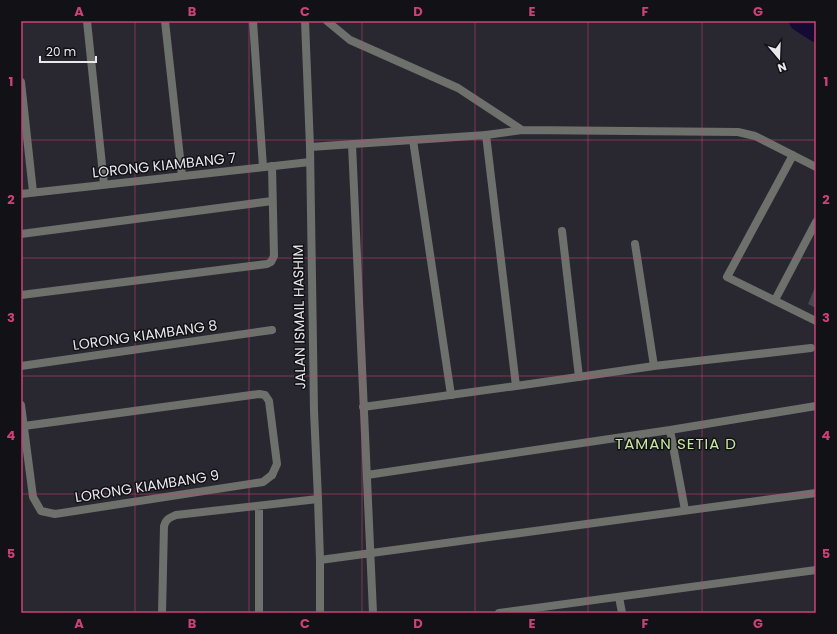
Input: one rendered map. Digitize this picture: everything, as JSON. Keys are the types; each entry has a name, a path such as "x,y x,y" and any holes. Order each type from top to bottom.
{"street":[{"path":"87,21 104,184"},
{"path":"165,21 182,176"},
{"path":"21,295 267,264 271,262 274,256 272,201 253,21"},
{"name":"JALAN ISMAIL HASHIM","path":"305,21 310,147 314,411 320,560 320,613"},
{"path":"326,21 350,40 458,88 522,130"},
{"path":"21,82 33,192"},
{"path":"310,147 486,135 522,130 738,132 755,136 816,167"},
{"path":"486,135 516,386"},
{"path":"413,140 451,395"},
{"path":"352,144 373,613"},
{"path":"793,155 727,277 816,321"},
{"name":"LORONG KIAMBANG 7","path":"21,194 310,162"},
{"path":"21,234 272,201"},
{"path":"775,300 816,222"},
{"path":"562,231 580,377"},
{"path":"635,244 654,366"},
{"name":"LORONG KIAMBANG 8","path":"21,366 272,330"},
{"path":"364,407 654,366 811,348"},
{"name":"LORONG KIAMBANG 9","path":"259,394 265,395 269,401 277,464 272,475 262,482 55,514 41,511 33,497 24,426 259,394"},
{"path":"21,405 24,426"},
{"path":"367,475 670,430 816,406"},
{"path":"670,430 685,510"},
{"path":"320,560 816,493"},
{"path":"162,613 165,521 176,515 318,499"},
{"path":"259,506 259,613"},
{"path":"499,613 816,570"},
{"path":"619,597 622,613"}],"waterway":[{"path":"799,21 816,32"}],"district":[{"name":"TAMAN SETIA D","path":"676,443"}]}
